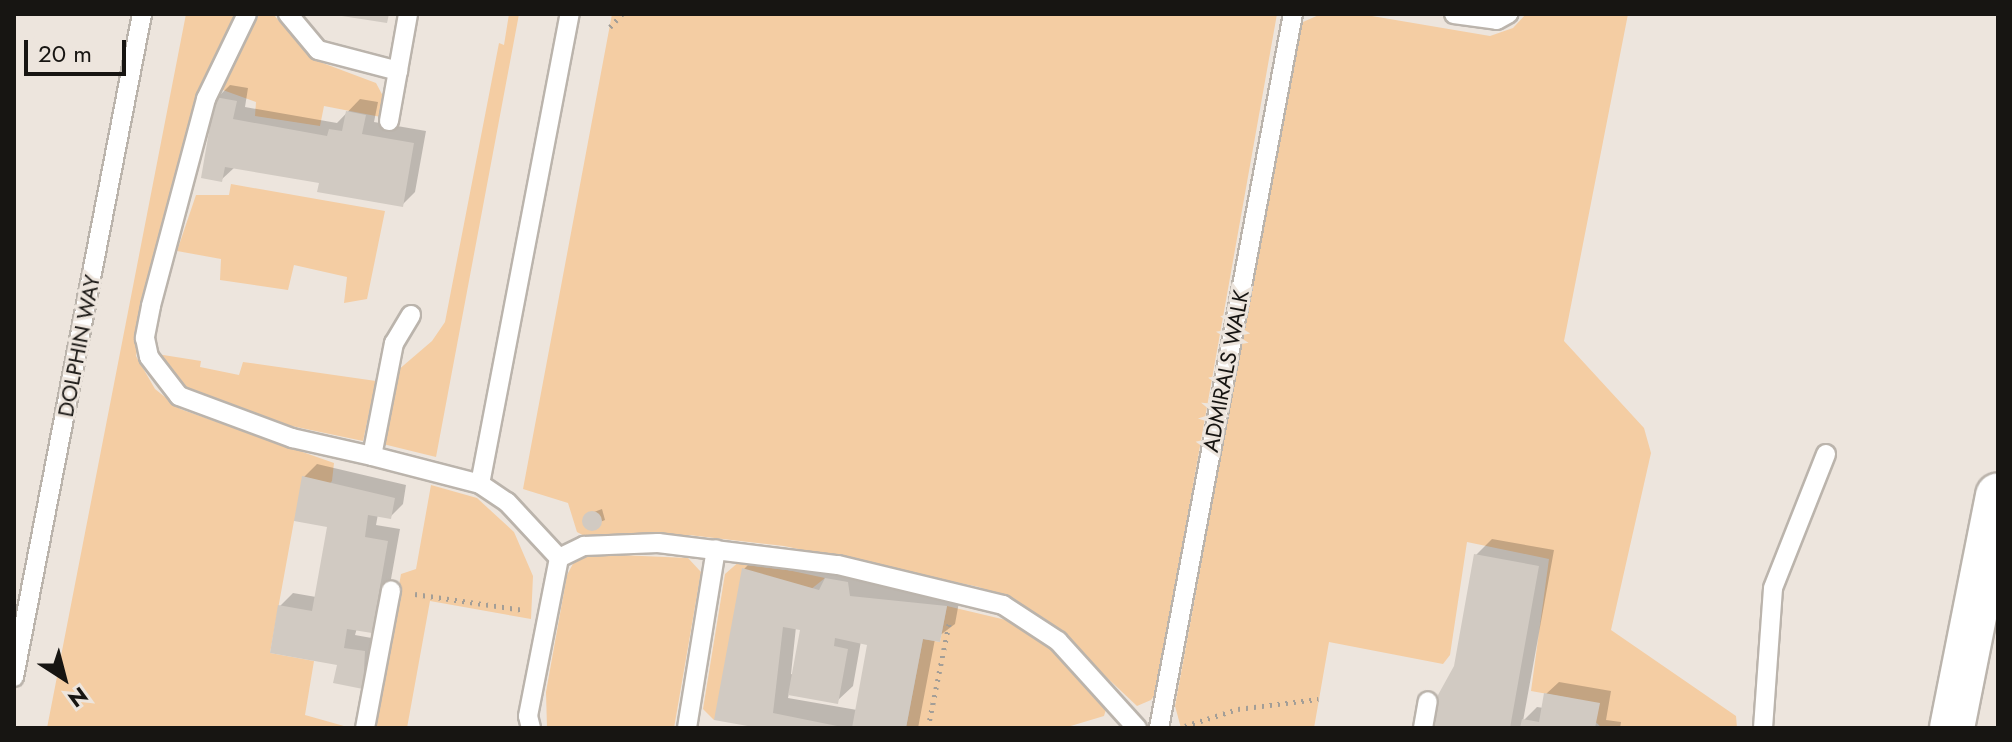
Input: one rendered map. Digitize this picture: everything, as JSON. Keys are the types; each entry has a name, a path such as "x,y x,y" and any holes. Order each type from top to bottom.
{"street":[{"path":"1952,728 1998,496"}],"lane":[{"name":"DOLPHIN WAY","path":"14,677 142,14"},
{"path":"247,14 206,99 151,306 145,338 149,357 179,396 292,438 480,484 507,502 559,558"},
{"path":"288,14 318,50 398,71"},
{"path":"389,121 408,14"},
{"path":"480,484 570,14"},
{"name":"ADMIRALS WALK","path":"1159,728 1293,14"},
{"path":"1454,14 1497,20 1508,14"},
{"path":"372,456 394,343 411,315"},
{"path":"1763,728 1773,588 1826,454"},
{"path":"559,558 584,546 658,543 838,565 956,590 1003,605 1058,641 1137,728"},
{"path":"687,728 716,549"},
{"path":"531,728 528,716 559,558"},
{"path":"365,728 391,590"},
{"path":"1423,728 1428,701"}],"path":[{"path":"610,27 622,14"},
{"path":"391,590 547,614"},
{"path":"928,728 956,590"},
{"path":"1181,728 1238,709 1318,699"}],"shaded area":[{"path":"186,14 236,14 196,101 136,356 155,389 180,409 334,463 332,481 294,521 270,653 314,661 305,715 351,728 47,728"},
{"path":"259,14 273,14 312,59 376,83 384,98 381,117 324,106 320,126 255,116 256,102 220,89"},
{"path":"509,14 519,14 436,457 383,444 397,371 432,341 445,322 499,43 504,45"},
{"path":"612,14 1277,14 1156,693 1151,700 1137,706 1044,618 979,587 784,546 689,535 590,539 577,532 568,503 523,489"},
{"path":"1321,14 1360,14 1490,36 1513,28 1526,14 1628,14 1564,341 1644,428 1651,453 1611,630 1736,716 1737,728 1602,728 1570,698 1531,691 1549,559 1467,542 1450,655 1443,664 1329,642 1314,728 1181,728 1175,706 1298,37 1303,22"},
{"path":"231,184 385,211 367,299 344,303 347,277 294,265 288,290 220,280 221,259 177,251 196,195 229,195"},
{"path":"157,354 201,361 200,367 239,375 243,362 376,381 363,441 287,425 192,393 178,386"},
{"path":"431,485 477,498 514,532 533,576 531,619 430,601 407,728 374,728 401,574 416,569"},
{"path":"596,554 688,558 701,572 674,728 547,728 546,692 567,575 575,560"},
{"path":"741,560 825,578 780,614 714,720 703,709 725,574"},
{"path":"947,606 1006,620 1042,641 1107,706 1104,716 1064,728 906,728 923,639 940,642"}],"pier":[{"path":"20,14 41,14 14,106 14,41"}],"building":[{"path":"329,14 389,14 387,23"},
{"path":"215,97 237,101 233,119 327,136 329,129 342,131 346,111 366,115 362,134 414,143 403,207 317,192 319,183 225,167 222,182 201,178"},
{"path":"302,476 395,498 391,519 368,515 365,537 388,541 372,633 347,629 344,648 365,651 363,689 333,683 337,665 270,653 278,605 312,611 327,527 294,521"},
{"path":"592,511 599,514 602,521 599,528 592,531 585,528 582,521 585,514"},
{"path":"1474,554 1539,566 1510,728 1435,728 1438,695 1454,666"},
{"path":"742,568 819,590 825,578 848,582 850,596 947,606 940,642 923,639 906,728 852,728 867,645 835,638 834,646 848,649 838,704 788,695 800,630 783,627 773,713 847,728 759,728 714,720"},
{"path":"1544,693 1600,703 1595,728 1520,728 1522,719 1539,722"}]}
